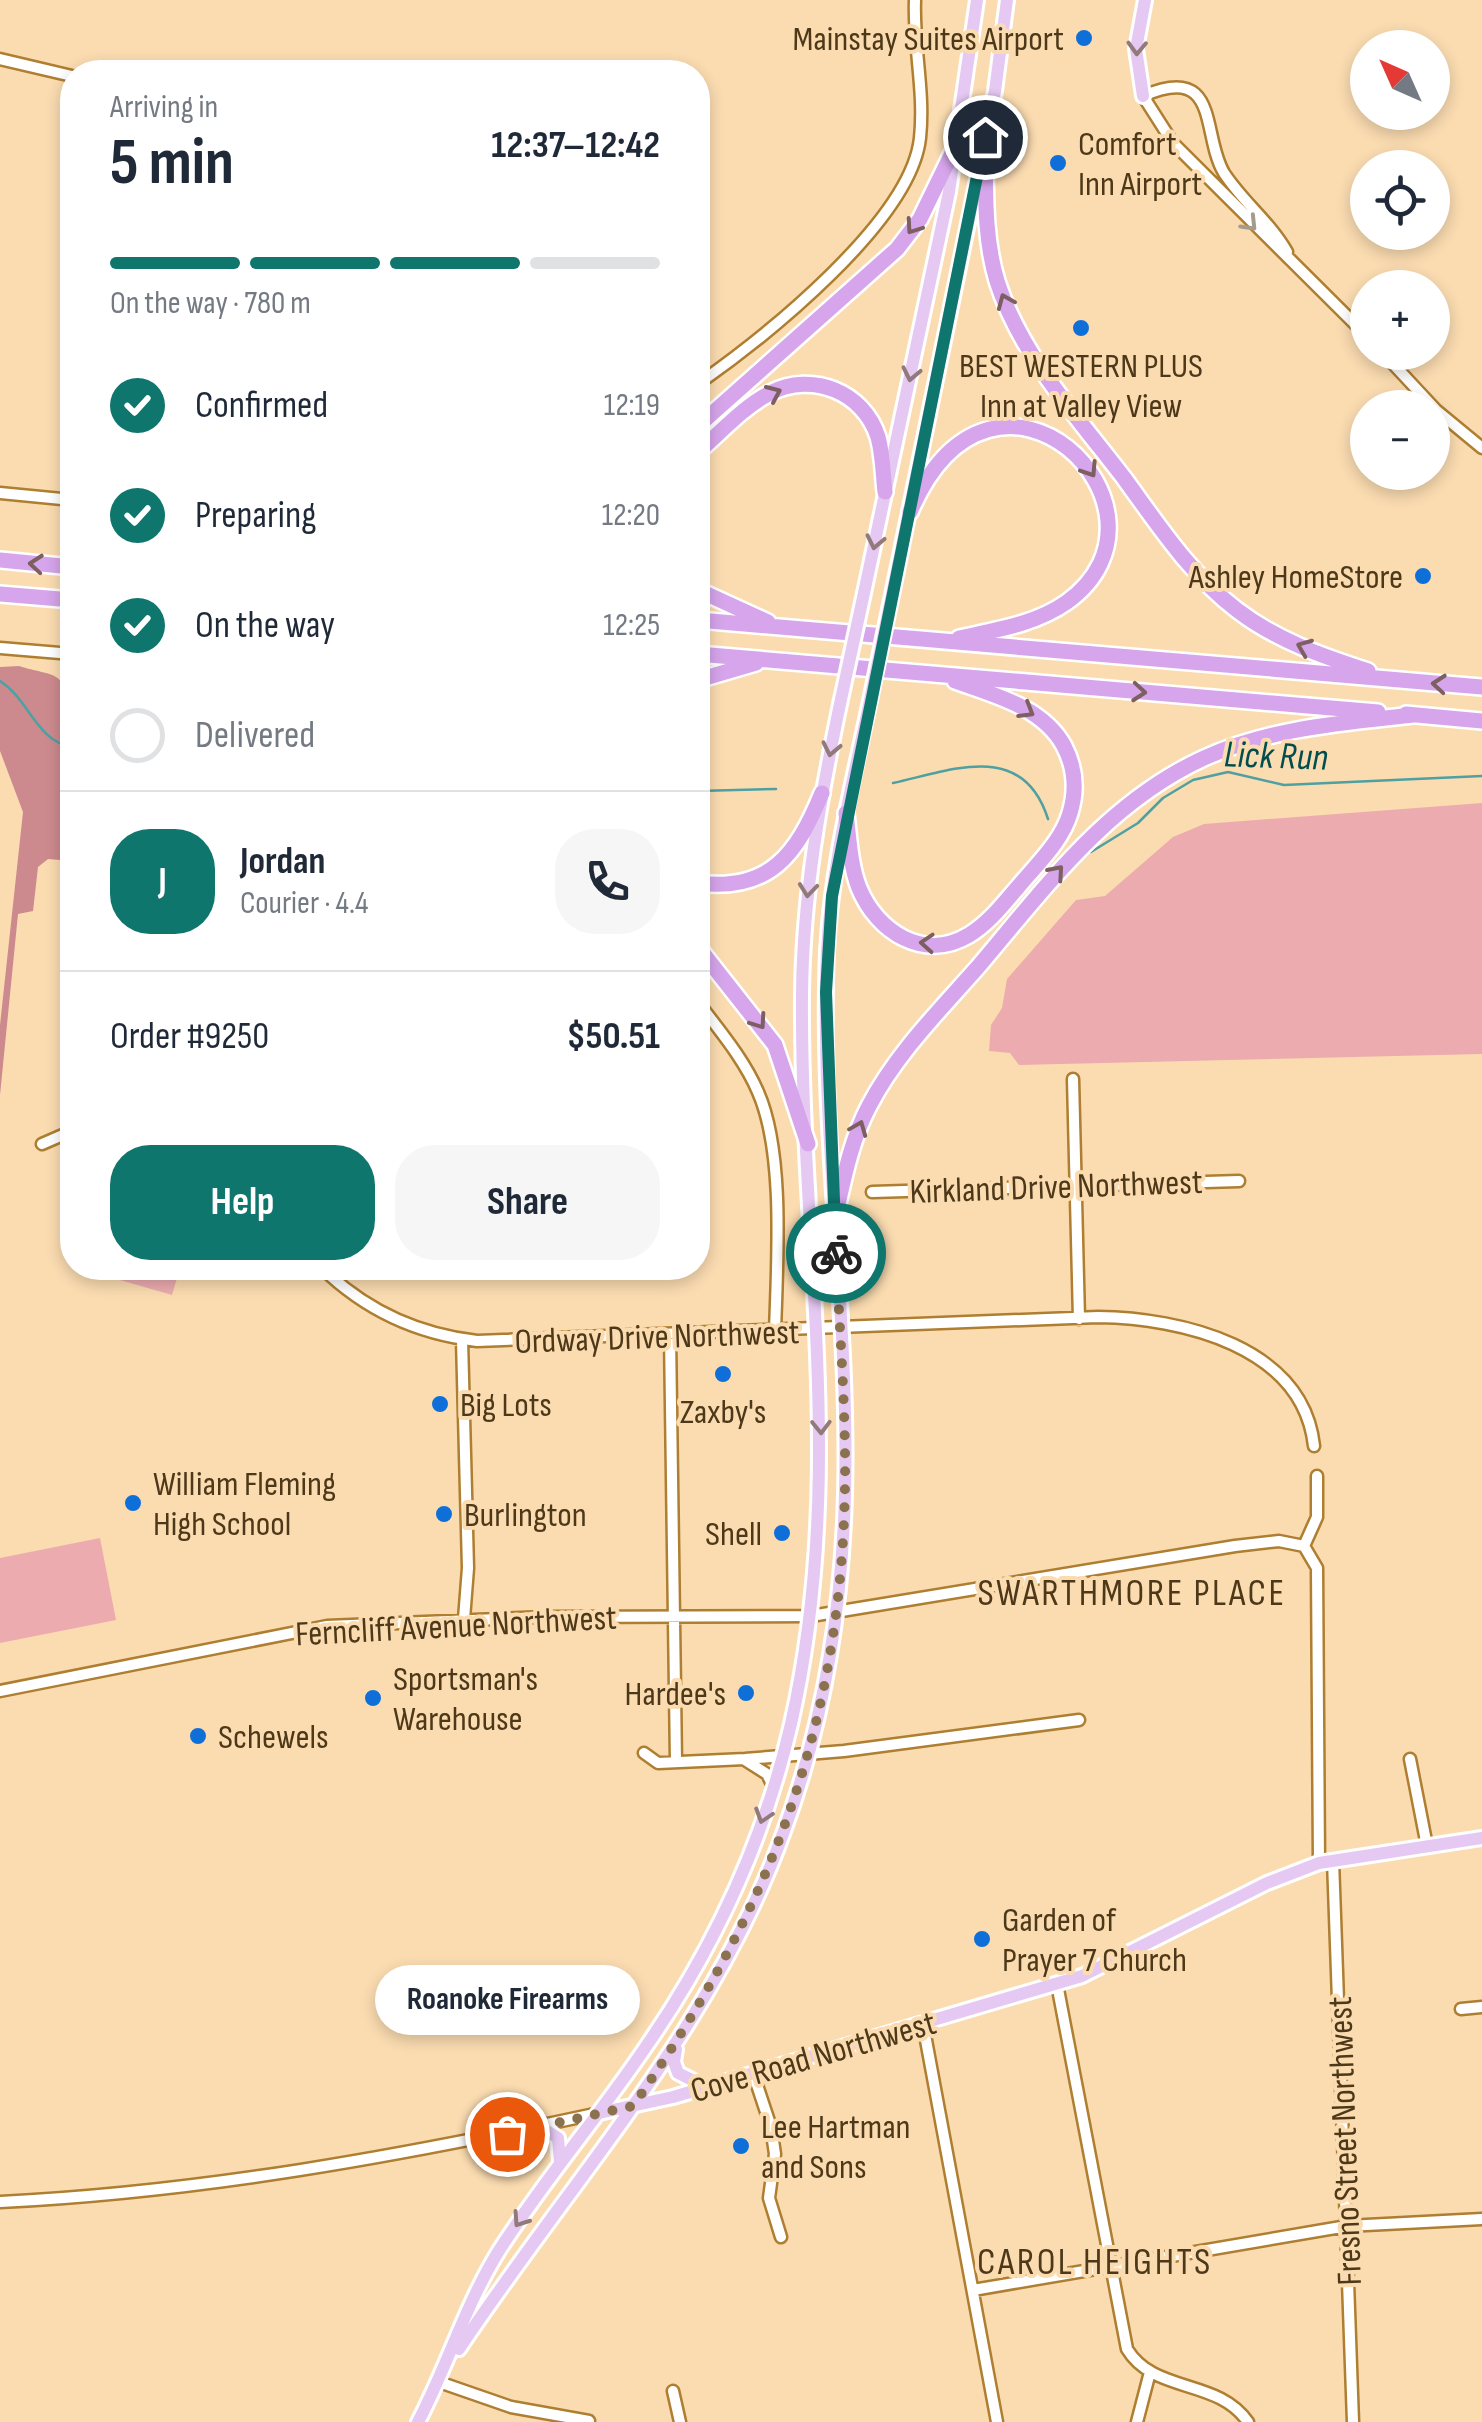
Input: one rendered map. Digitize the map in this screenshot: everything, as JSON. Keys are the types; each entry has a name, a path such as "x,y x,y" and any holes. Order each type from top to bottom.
{"highway":[{"path":"985,137 988,235 1005,302 1030,350 1180,555 1229,604 1282,638 1396,680"},
{"path":"710,415 897,249 920,218 958,141"},
{"path":"710,442 770,393 794,385 821,385 846,395 872,422 885,492"},
{"path":"910,512 944,454 968,436 998,426 1028,427 1056,436 1080,456 1101,489 1107,518 1105,544 1094,572 1075,596 1032,621 945,642"},
{"path":"0,560 60,566"},
{"path":"0,594 60,599"},
{"path":"710,595 780,627"},
{"path":"710,621 1482,687"},
{"path":"710,655 1482,721"},
{"path":"710,677 768,660"},
{"path":"846,813 854,872 866,902 895,934 927,945 953,942 985,923 1060,835 1070,813 1075,785 1060,740 1024,708 937,675"},
{"path":"834,1222 850,1152 881,1084 1052,878 1110,818 1180,770 1236,745 1294,730 1413,715"},
{"path":"710,883 738,883 776,867 796,848 822,793"},
{"path":"710,962 775,1045 808,1144"}],"main road":[{"path":"418,2422 446,2368 484,2275 701,1960 745,1868 783,1756 811,1616 821,1490 818,1330 802,996 804,928 822,793 958,141 978,0"},
{"path":"446,2368 680,2038 745,1926 785,1829 807,1754 835,1613 845,1498 827,963 832,896 985,137 1007,0"},
{"path":"1144,96 1136,48 1145,0"},
{"name":"Cove Road Northwest","path":"598,2113 706,2087 1057,1984 1114,1962 1267,1883 1318,1862 1482,1838"},
{"path":"680,2038 675,2068 688,2081 706,2087"},
{"path":"539,2126 558,2138 560,2163"}],"street":[{"path":"710,374 836,267 897,199 920,142 923,89 915,0"},
{"path":"0,59 60,73"},
{"path":"1287,252 1272,225 1222,168 1210,116 1200,98 1172,88 1144,96 1173,143 1262,236 1287,252 1350,318"},
{"path":"1399,370 1436,410 1482,448"},
{"path":"0,493 60,499"},
{"path":"0,648 60,653"},
{"path":"710,1019 750,1074 770,1130 775,1184 775,1332"},
{"path":"1073,1079 1079,1319"},
{"path":"42,1144 60,1136"},
{"name":"Kirkland Drive Northwest","path":"872,1192 1239,1181"},
{"name":"Ordway Drive Northwest","path":"336,1280 400,1322 462,1340 510,1342 1079,1319 1140,1320 1220,1338 1248,1350 1289,1387 1308,1420 1314,1446"},
{"path":"670,1335 676,1762"},
{"path":"462,1340 468,1568 464,1619"},
{"path":"1317,1476 1317,1517 1304,1546 1316,1568 1318,1862"},
{"name":"Ferncliff Avenue Northwest","path":"0,1690 314,1628 464,1619 811,1616 1235,1546 1279,1541 1304,1546"},
{"path":"644,1752 658,1763 744,1760 1079,1720"},
{"path":"1410,1759 1427,1846"},
{"path":"744,1760 767,1774 773,1786"},
{"name":"Fresno Street Northwest","path":"1333,1860 1353,2422"},
{"path":"1057,1984 1128,2349 1150,2372 1215,2392 1248,2422"},
{"path":"1461,2009 1482,2007"},
{"path":"923,2024 997,2422"},
{"path":"753,2073 775,2154 768,2198 781,2237"},
{"name":"Cove Road Northwest","path":"0,2202 211,2185 474,2141 598,2113"},
{"path":"973,2290 1347,2226 1482,2219"},
{"path":"1137,2422 1150,2372"},
{"path":"439,2382 511,2407 589,2421"},
{"path":"673,2391 680,2422"}],"shaded area":[{"path":"19,666 60,680 60,860 48,859 38,867 33,911 18,914 0,1095 0,1025 23,812 0,751 0,667"},
{"path":"1482,803 1482,1054 1019,1065 1010,1053 989,1051 991,1025 1002,1008 1007,979 1076,900 1105,896 1173,837 1204,824"},
{"path":"120,1280 176,1280 172,1295"},
{"path":"100,1538 116,1620 0,1643 0,1558"}],"waterway":[{"name":"Lick Run","path":"0,681 41,728 60,743"},
{"name":"Lick Run","path":"893,783 962,768 1004,769 1022,778 1037,794 1048,819"},
{"name":"Lick Run","path":"1091,852 1138,823 1163,798 1193,780 1228,772 1284,785 1482,776"},
{"name":"Lick Run","path":"710,791 776,789"}],"way so far":[{"path":"507,2134 633,2106 688,2026 723,1966 770,1870 800,1784 815,1724 840,1576 845,1443 836,1253"}],"place":[{"name":"Mainstay Suites Airport","path":"1084,38"},
{"name":"Comfort Inn Airport","path":"1058,163"},
{"name":"BEST WESTERN PLUS Inn at Valley View","path":"1081,328"},
{"name":"Ashley HomeStore","path":"1423,576"},
{"name":"Zaxby's","path":"723,1374"},
{"name":"Big Lots","path":"440,1404"},
{"name":"William Fleming High School","path":"133,1503"},
{"name":"Burlington","path":"444,1514"},
{"name":"Shell","path":"782,1533"},
{"name":"Hardee's","path":"746,1693"},
{"name":"Sportsman's Warehouse","path":"373,1698"},
{"name":"Schewels","path":"198,1736"},
{"name":"Garden of Prayer 7 Church","path":"982,1939"},
{"name":"Roanoke Firearms","path":"507,2134"},
{"name":"Lee Hartman and Sons","path":"741,2146"}],"district":[{"name":"SWARTHMORE PLACE","path":"1132,1592"},
{"name":"CAROL HEIGHTS","path":"1095,2261"}],"route":[{"path":"836,1253 826,992 832,896 841,835 985,137"}]}
